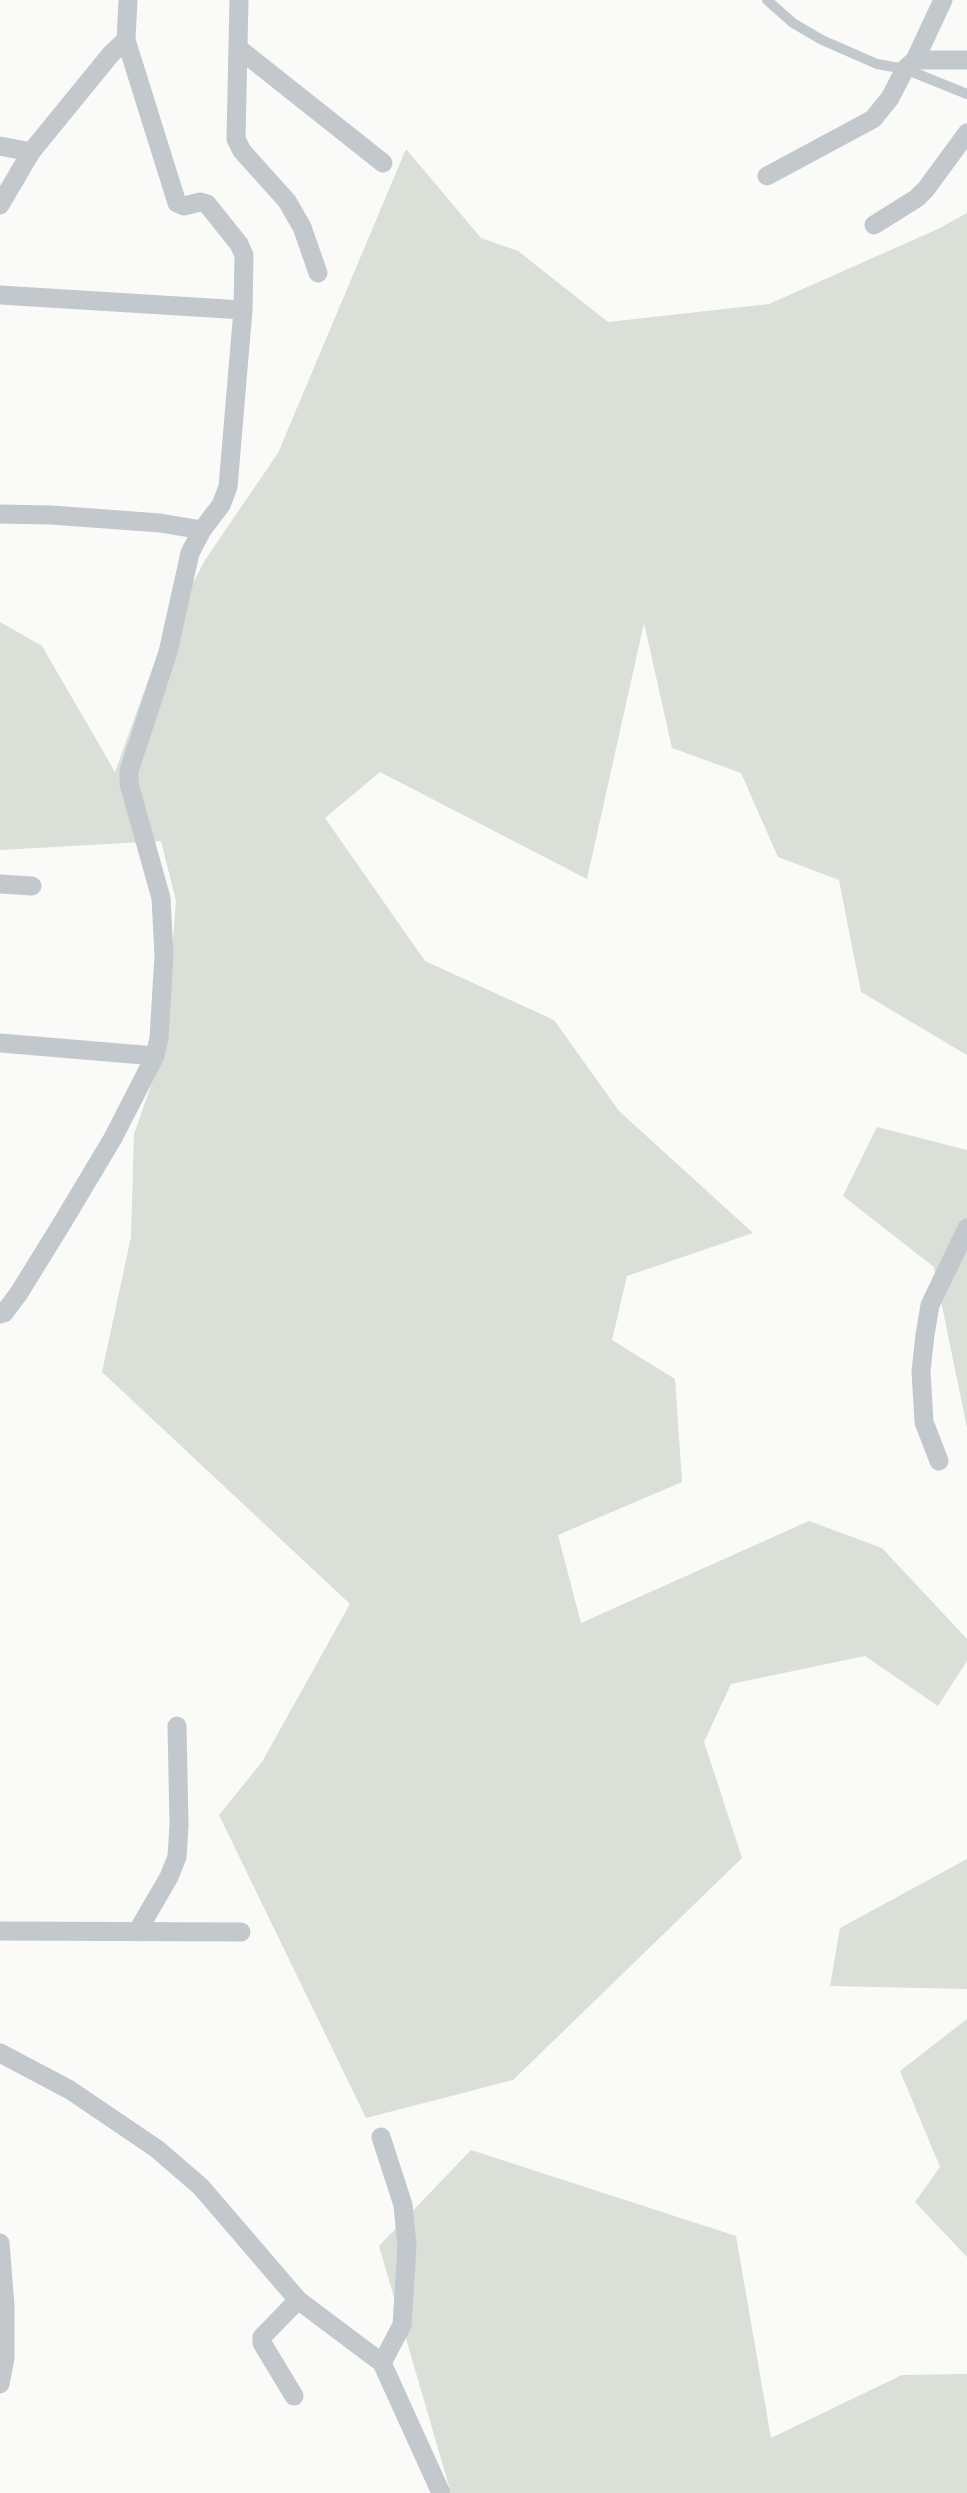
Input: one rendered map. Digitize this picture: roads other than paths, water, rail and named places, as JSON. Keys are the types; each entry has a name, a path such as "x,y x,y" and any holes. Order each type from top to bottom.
{"street":[{"path":"0,1314 4,1313 18,1293 113,1138 155,1056 160,1038 164,955 161,898 129,784 129,771 168,652 190,553 202,530 221,505 228,487 243,310 244,255 239,244 207,204 200,202 184,206 176,202 126,40 128,0"},
{"path":"239,0 236,139 242,151 287,201 302,227 318,273"},
{"path":"767,176 873,119 890,98 910,64 943,0"},
{"path":"0,206 31,152 111,54 126,40"},
{"path":"238,48 383,163"},
{"path":"910,64 967,60"},
{"path":"874,225 922,194 935,180 967,133"},
{"path":"0,146 31,152"},
{"path":"0,295 243,310"},
{"path":"0,514 52,515 160,523 202,530"},
{"path":"0,884 32,886"},
{"path":"0,1044 155,1056"},
{"path":"939,1461 924,1422 921,1371 925,1335 930,1305 967,1228"},
{"path":"138,1932 170,1878 177,1857 179,1825 178,1726"},
{"path":"0,1931 241,1932"},
{"path":"0,2053 70,2090 157,2148 201,2187 298,2300 382,2363 441,2493"},
{"path":"381,2137 403,2205 407,2246 402,2325 382,2363"},
{"path":"0,2244 4,2306 4,2358 0,2384"},
{"path":"294,2396 262,2343 262,2337 298,2300"}],"lane":[{"path":"767,0 793,24 822,40 877,64 910,64 967,94"}]}
